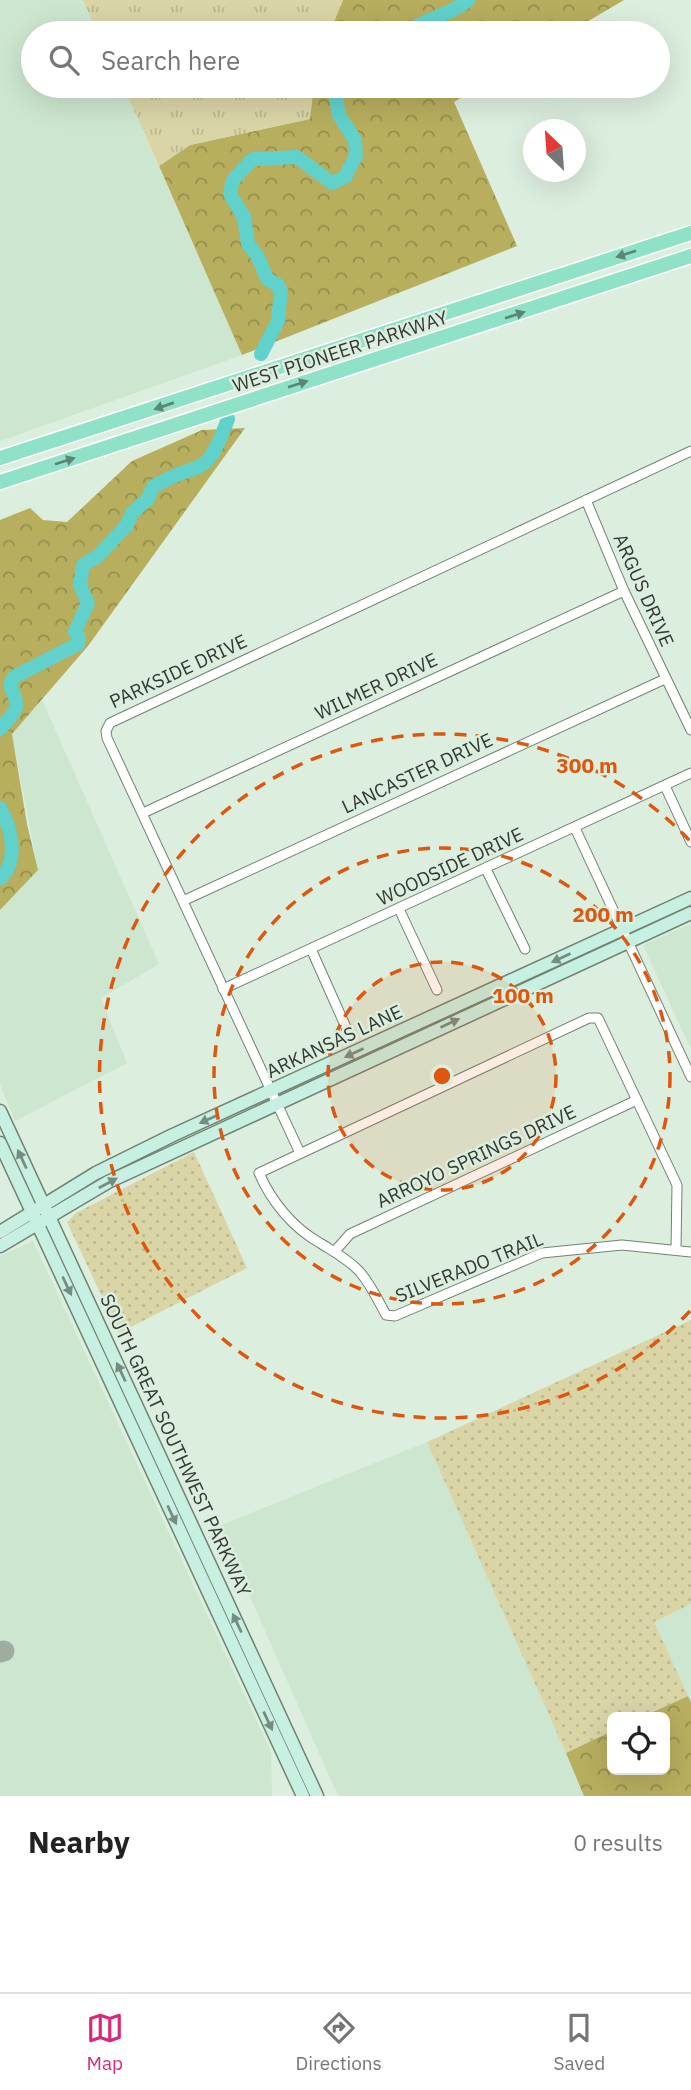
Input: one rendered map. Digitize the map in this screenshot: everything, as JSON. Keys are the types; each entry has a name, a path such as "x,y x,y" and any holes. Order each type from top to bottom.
{"main road":[{"name":"WEST PIONEER PARKWAY","path":"0,458 691,233"},
{"name":"WEST PIONEER PARKWAY","path":"0,482 691,256"},
{"name":"ARKANSAS LANE","path":"0,1232 42,1215 625,935 691,898"},
{"name":"ARKANSAS LANE","path":"0,1246 96,1173 271,1091 625,935 691,913"},
{"name":"SOUTH GREAT SOUTHWEST PARKWAY","path":"0,1111 42,1215 103,1349 156,1481 303,1796"},
{"name":"SOUTH GREAT SOUTHWEST PARKWAY","path":"0,1143 42,1215"},
{"name":"SOUTH GREAT SOUTHWEST PARKWAY","path":"103,1349 170,1474 317,1796"},
{"path":"156,1481 170,1474"}],"street":[{"name":"PARKSIDE DRIVE","path":"300,1153 223,989 185,900 107,738 110,723 691,451"},
{"name":"ARGUS DRIVE","path":"586,500 624,591 691,730"},
{"name":"WILMER DRIVE","path":"143,813 624,591"},
{"name":"LANCASTER DRIVE","path":"185,900 665,679"},
{"name":"WOODSIDE DRIVE","path":"223,989 691,773"},
{"path":"664,786 691,842"},
{"path":"575,828 691,1077"},
{"path":"486,869 524,949"},
{"path":"398,909 437,990"},
{"path":"310,949 349,1034"},
{"path":"335,1251 292,1222 265,1187 259,1173 589,1018 598,1018 677,1185 676,1251"},
{"name":"ARROYO SPRINGS DRIVE","path":"335,1251 350,1234 637,1100"},
{"name":"SILVERADO TRAIL","path":"335,1251 359,1271 386,1315 395,1316 542,1253 622,1245 691,1252"}],"shaded area":[{"path":"0,0 83,0 93,21 21,21 21,98 128,98 242,355 0,441"},
{"path":"42,700 159,964 101,998 127,1063 15,1121 0,1084 0,910 38,870 12,734"},
{"path":"691,924 691,1049 643,945"},
{"path":"33,1241 271,1752 272,1796 0,1796 0,1256"},
{"path":"427,1442 584,1796 339,1796 334,1787 219,1526"},
{"path":"691,1604 691,1702 653,1622"}],"green space":[{"path":"83,0 343,0 334,21 93,21"},
{"path":"343,0 624,0 588,21 334,21"},
{"path":"128,98 313,98 310,119 190,145 159,166"},
{"path":"312,98 460,98 454,102 517,246 242,355 159,166 190,145 309,119"},
{"path":"245,428 88,646 12,734 27,824 38,870 0,910 0,520 30,508 43,520 67,522 132,461 202,430"},
{"path":"194,1152 247,1268 119,1333 67,1222 76,1213"},
{"path":"691,1320 691,1604 654,1622 688,1696 653,1712 607,1712 607,1733 566,1753 427,1442"},
{"path":"688,1696 691,1702 691,1796 584,1796 566,1753 607,1733 607,1775 670,1775 670,1712 653,1712"}],"waterway":[{"path":"427,21 454,10 468,0"},
{"path":"261,354 278,321 281,291 278,285 267,279 258,257 248,244 244,217 230,194 233,180 253,159 297,157 332,183 345,177 356,156 355,140 339,115 336,98"},
{"path":"0,729 15,709 16,699 10,685 14,677 78,644 79,637 75,632 88,603 80,585 83,565 98,556 127,525 132,513 148,499 153,487 207,461 228,419"},
{"path":"0,808 8,825 12,844 10,863 0,879"}],"taxiway":[{"path":"0,1652 4,1651"}]}
